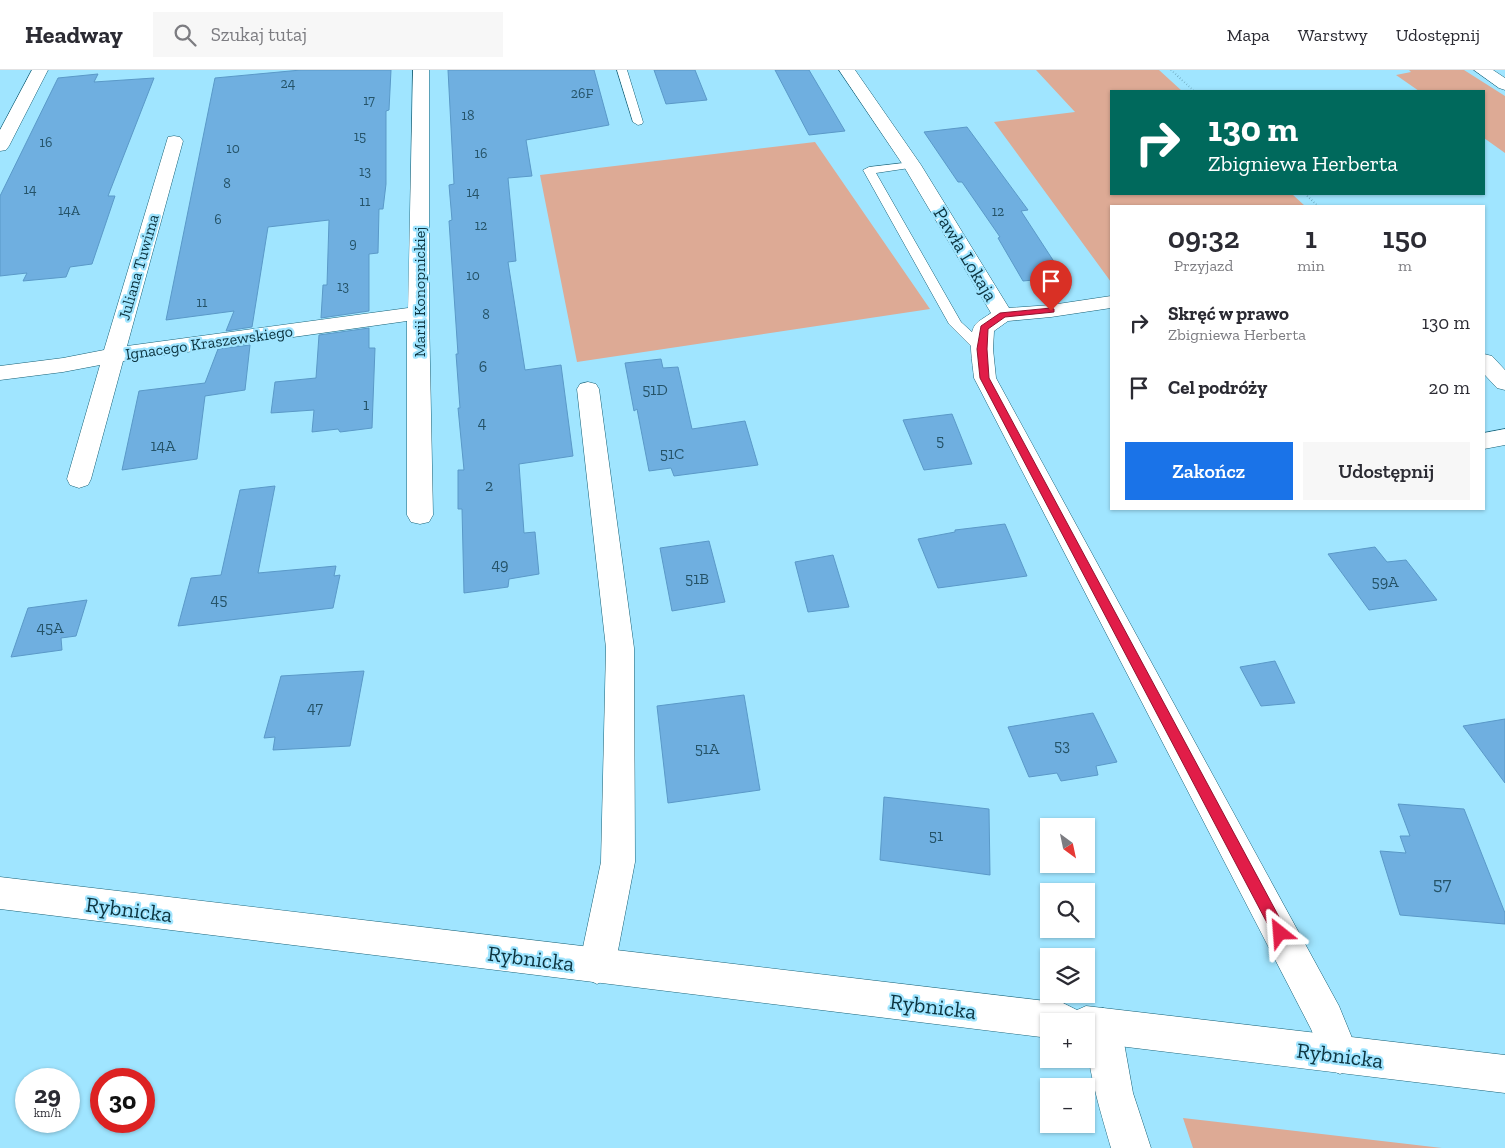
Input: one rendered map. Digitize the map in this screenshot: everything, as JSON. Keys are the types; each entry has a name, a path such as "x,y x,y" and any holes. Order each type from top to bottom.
{"street":[{"path":"0,146 40,70"},
{"name":"Marii Konopnickiej","path":"420,515 418,312 421,70"},
{"name":"Pawła Lokaja","path":"847,70 912,165 1003,315 984,328 982,349 985,378 1326,1019 1340,1055"},
{"path":"1482,70 1505,84"},
{"name":"Juliana Tuwima","path":"79,479 174,141"},
{"path":"1003,315 1051,311 1110,302"},
{"name":"Ignacego Kraszewskiego","path":"0,374 114,355 418,312"},
{"path":"1485,363 1505,383"},
{"path":"588,389 620,648 618,862 597,966"},
{"path":"1485,441 1505,437"},
{"name":"Rybnicka","path":"0,894 1040,1018"},
{"name":"Rybnicka","path":"1095,1025 1505,1074"},
{"path":"1095,1028 1131,1148"}],"lane":[{"path":"622,70 638,122"},
{"path":"912,165 869,170 956,324 982,349"}],"path":[{"path":"1171,70 1193,90"},
{"path":"1306,195 1317,205"}],"shaded area":[{"path":"1036,70 1159,70 1181,90 1110,90 1110,195 1293,195 1304,205 1110,205 1110,281 994,122 1075,112"},
{"path":"1409,70 1464,70 1505,96 1505,153 1485,139 1485,90 1418,90 1396,75 1411,72"},
{"path":"815,142 930,309 577,362 540,175"},
{"path":"1183,1118 1442,1148 1193,1148"}],"building":[{"path":"301,70 391,70 389,110 386,111 386,184 383,209 379,209 378,253 369,254 369,311 321,318 323,285 327,285 329,220 268,227 252,327 226,331 234,311 166,320 215,78"},
{"path":"448,70 594,70 609,125 526,140 532,176 508,178 516,261 508,262 525,370 561,365 573,456 519,464 524,533 535,532 539,574 509,579 508,587 464,593 462,509 458,509 458,470 464,470 458,408 460,408 456,354 458,354 449,221 452,220 449,185 454,184"},
{"path":"654,70 695,70 707,100 666,104"},
{"path":"775,70 809,70 845,131 809,135"},
{"path":"98,74 94,82 154,78 108,196 115,196 92,264 70,267 66,277 23,281 27,273 0,276 0,196 58,78"},
{"path":"967,127 1028,210 1021,211 1064,277 1023,281 998,238 1000,237 962,182 958,182 924,132"},
{"path":"369,328 369,348 375,348 372,428 340,432 338,429 312,432 314,410 271,413 275,382 316,378 319,335"},
{"path":"250,345 245,390 205,396 197,459 122,470 139,391 205,383 218,349"},
{"path":"661,359 663,368 678,367 692,429 745,421 758,465 674,476 671,468 649,471 637,409 634,411 625,363"},
{"path":"952,414 972,464 924,470 903,420"},
{"path":"275,486 258,573 336,566 334,576 340,575 333,608 178,626 191,578 221,575 240,490"},
{"path":"1005,524 1027,576 938,588 918,539 955,532 955,530"},
{"path":"709,541 725,602 672,611 660,548"},
{"path":"1375,547 1387,562 1406,560 1437,600 1369,610 1328,554"},
{"path":"833,555 849,607 808,612 795,562"},
{"path":"87,600 76,636 61,638 62,650 11,657 28,608"},
{"path":"1275,661 1295,703 1261,706 1240,667"},
{"path":"364,671 350,746 273,750 275,737 264,738 281,676"},
{"path":"744,695 760,790 668,803 657,706"},
{"path":"1093,713 1117,762 1096,766 1098,775 1061,781 1057,773 1029,777 1008,727"},
{"path":"1505,719 1505,783 1463,726"},
{"path":"884,797 989,809 990,875 880,860"},
{"path":"1398,804 1464,809 1505,913 1505,924 1400,915 1380,851 1406,853 1400,836 1410,836"}],"route":[{"path":"1051,311 1003,315 984,328 982,349 985,378 1280,933"}]}
